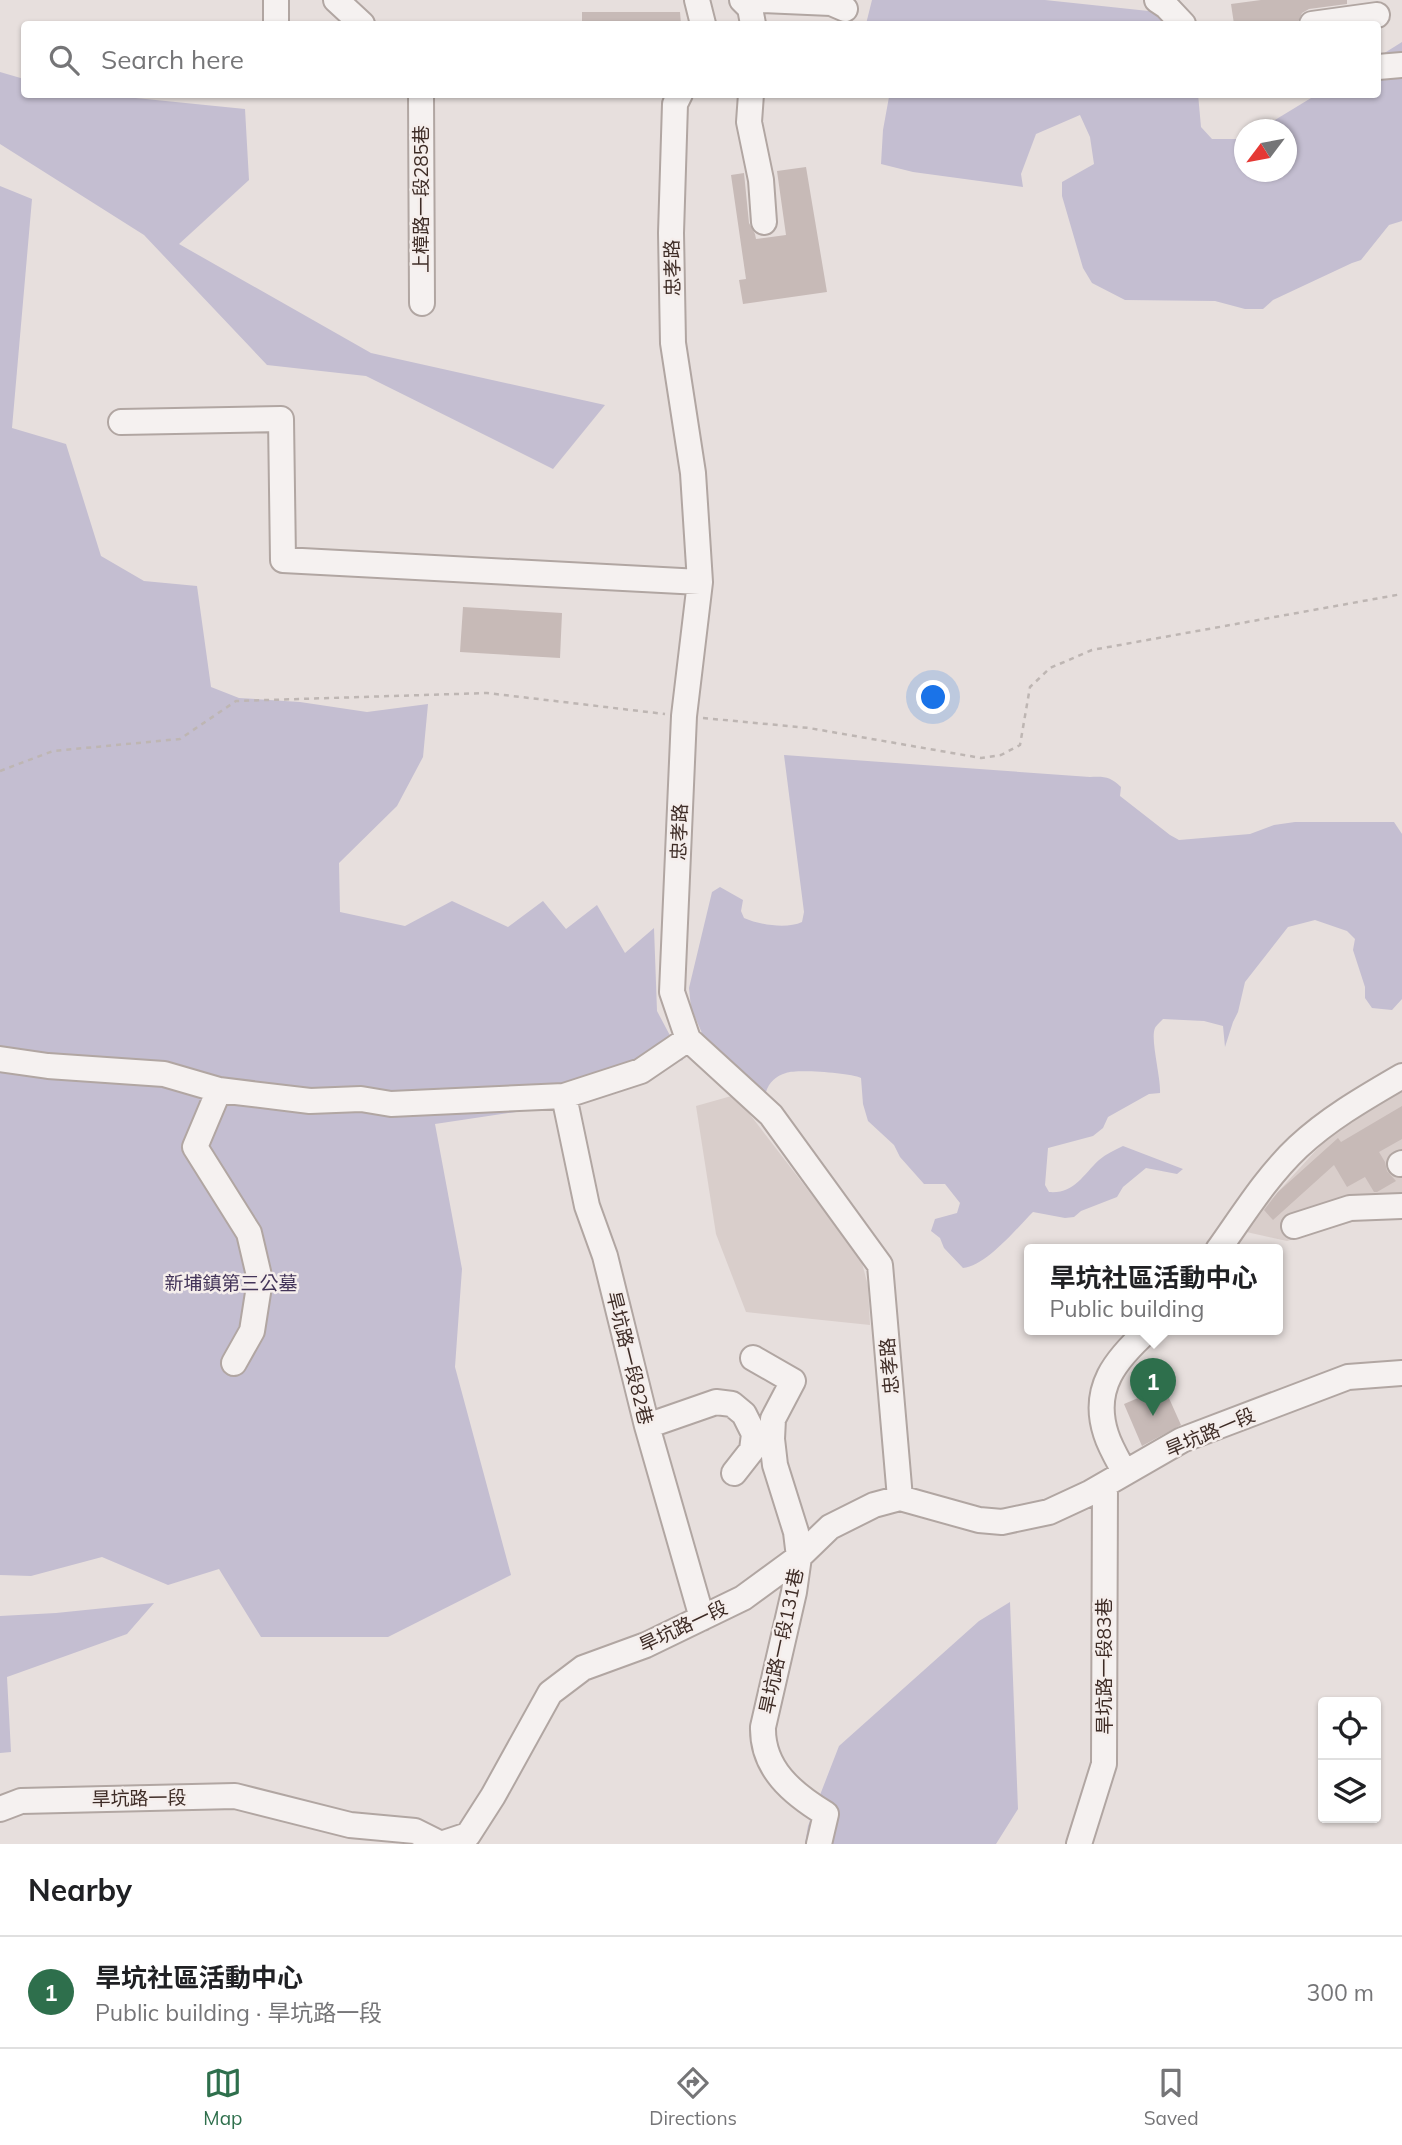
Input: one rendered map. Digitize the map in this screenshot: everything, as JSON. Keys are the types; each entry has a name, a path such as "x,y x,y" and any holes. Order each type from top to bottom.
{"street":[{"path":"276,0 276,21"},
{"path":"336,0 359,21"},
{"path":"697,0 702,21"},
{"path":"742,0 750,8 752,21"},
{"path":"760,0 831,3 845,9"},
{"path":"1157,0 1180,21"},
{"path":"1334,21 1377,15"},
{"path":"1381,67 1402,65"},
{"name":"上樟路一段285巷","path":"421,98 422,303"},
{"name":"忠孝路","path":"678,98 675,104 671,220 673,343 692,473 700,582 684,716 672,992 688,1039 771,1115 880,1265 900,1498"},
{"path":"751,98 749,122 761,180 764,222"},
{"path":"121,422 281,419 283,560 700,582"},
{"path":"0,1059 48,1066 164,1074 219,1090 310,1101 361,1099 391,1104 564,1096 641,1071 688,1039"},
{"path":"1222,1244 1273,1173 1299,1146 1348,1108 1402,1076"},
{"path":"219,1090 195,1147 249,1233 260,1280 252,1331 234,1363"},
{"name":"旱坑路一段82巷","path":"564,1096 587,1206 606,1256 647,1426 702,1618"},
{"path":"1294,1226 1350,1208 1402,1206"},
{"path":"1115,1479 1101,1402 1110,1374 1123,1353 1143,1335"},
{"name":"旱坑路一段131巷","path":"753,1358 793,1381 773,1419 772,1439 775,1465 796,1532 799,1557 794,1592 763,1727 763,1740 767,1759 782,1779 811,1805 826,1814 819,1844"},
{"name":"旱坑路一段","path":"0,1809 21,1801 234,1796 350,1825 415,1831 440,1844 468,1835 493,1796 550,1693 583,1668 646,1646 743,1598 799,1557 830,1527 874,1505 900,1498 979,1520 1002,1522 1049,1512 1115,1479 1182,1440 1348,1377 1402,1373"},
{"path":"647,1426 716,1402 732,1404 744,1413 754,1434 752,1450 734,1473"},
{"name":"旱坑路一段83巷","path":"1086,1842 1104,1764 1115,1479"}],"path":[{"path":"0,771 53,751 180,739 236,701 487,693 809,728 981,758 1001,755 1020,745 1030,687 1049,668 1092,650 1402,594"}],"shaded area":[{"path":"1402,1086 1402,1215 1373,1216 1287,1241 1242,1231 1341,1123"},
{"path":"735,1095 861,1259 868,1286 870,1325 746,1312 716,1234 696,1106"}],"green space":[{"path":"872,0 1045,0 1158,12 1165,21 867,21"},
{"path":"1402,42 1402,221 1389,225 1361,260 1273,300 1263,309 1245,309 1215,301 1125,300 1092,283 1083,268 1062,196 1062,182 1094,164 1090,137 1080,115 1036,134 1021,174 1023,187 913,172 881,164 889,98 1198,98 1201,127 1212,139 1234,139 1234,182 1297,182 1297,119 1276,119 1311,98 1381,98 1381,55"},
{"path":"0,72 21,78 21,98 136,98 245,109 249,180 179,244 371,353 605,405 553,469 366,376 267,365 144,235 0,144"},
{"name":"新埔鎮第三公墓","path":"0,186 32,199 12,428 66,444 101,556 144,581 197,586 211,687 239,698 300,702 367,712 428,704 423,757 397,806 339,863 340,912 405,926 452,901 508,927 543,901 566,929 597,905 625,953 654,928 657,1011 683,1060 652,1068 563,1105 435,1124 462,1269 455,1367 511,1575 388,1637 261,1637 219,1569 168,1585 102,1557 31,1576 0,1575"},
{"path":"784,755 1107,778 1121,787 1120,796 1179,840 1250,834 1274,825 1295,822 1394,822 1402,834 1402,999 1392,1010 1372,1008 1365,998 1365,987 1353,950 1355,939 1347,931 1315,920 1288,927 1245,982 1238,1012 1225,1047 1223,1026 1204,1021 1163,1019 1154,1033 1160,1093 1149,1094 1108,1117 1103,1128 1093,1136 1048,1148 1045,1185 1049,1192 1071,1187 1102,1158 1123,1146 1183,1169 1177,1174 1146,1168 1123,1187 1117,1197 1081,1211 1074,1217 1033,1212 991,1254 972,1266 963,1268 944,1248 940,1238 931,1231 935,1219 957,1213 960,1203 945,1184 924,1184 900,1157 894,1145 868,1121 863,1104 861,1078 824,1072 786,1073 771,1082 766,1092 768,1096 705,1040 691,1008 689,988 712,892 720,887 743,900 741,911 744,918 750,920 781,926 802,922 804,912"},
{"path":"1010,1602 1018,1809 996,1844 805,1844 808,1826 839,1746 979,1621"},
{"path":"154,1603 127,1634 7,1677 11,1752 0,1753 0,1616"}],"building":[{"path":"1261,0 1347,0 1347,4 1309,9 1302,13 1298,21 1234,21 1231,4"},
{"path":"582,12 680,12 681,21 582,21"},
{"path":"806,167 827,292 743,304 739,280 746,279 731,175 744,173 749,223 756,239 786,235 777,171"},
{"path":"463,607 562,613 560,658 460,652"},
{"path":"1402,1106 1402,1139 1379,1152 1387,1171 1396,1181 1377,1192 1374,1192 1365,1177 1347,1187 1334,1165 1273,1220 1264,1210 1278,1192 1338,1138 1341,1142"},
{"path":"1164,1387 1181,1425 1142,1446 1124,1404"}],"place":[{"name":"旱坑社區活動中心","path":"1153,1416"}]}
